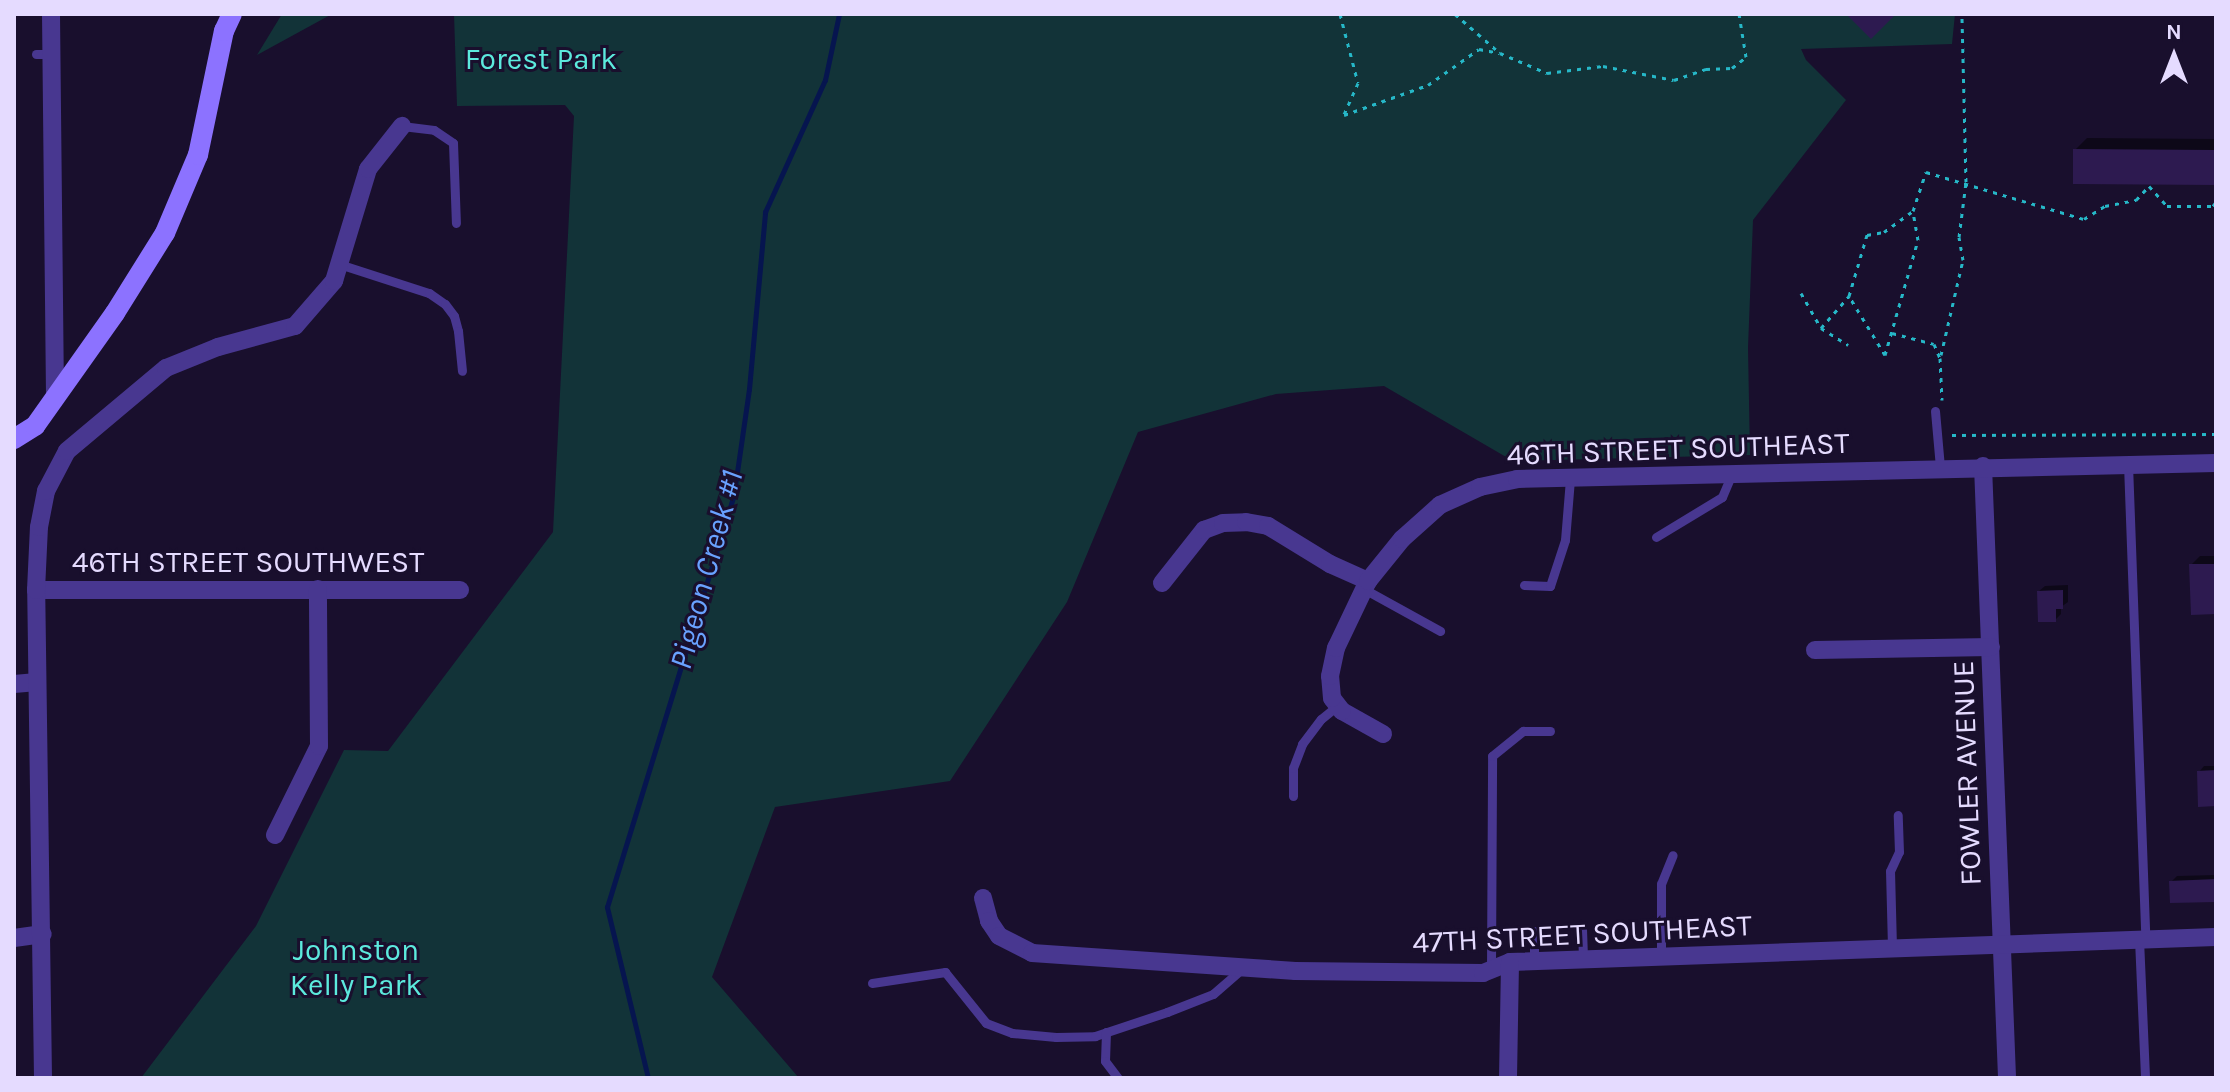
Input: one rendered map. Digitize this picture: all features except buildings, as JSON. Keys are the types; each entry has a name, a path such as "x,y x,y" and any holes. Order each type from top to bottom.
{"main road":[{"path":"14,439 35,426 115,313 165,233 198,155 224,31 232,14"}],"street":[{"path":"51,14 44,54 55,396"},
{"path":"43,1078 36,590 39,527 46,491 67,451 166,368 218,347 295,326 334,281 368,169 402,126"},
{"name":"46TH STREET SOUTHEAST","path":"1337,706 1332,698 1330,676 1336,648 1366,585 1402,539 1440,505 1480,487 1517,479 2216,463"},
{"name":"FOWLER AVENUE","path":"1983,466 2007,1078"},
{"path":"1162,583 1204,530 1223,523 1246,522 1268,526 1366,585"},
{"path":"275,835 319,746 318,589"},
{"name":"46TH STREET SOUTHWEST","path":"36,590 460,590"},
{"path":"1815,650 1991,647"},
{"path":"14,684 37,682"},
{"path":"1337,706 1383,734"},
{"name":"47TH STREET SOUTHEAST","path":"983,898 989,921 999,936 1032,953 1242,969 1483,973 1510,962 2216,937"},
{"path":"14,938 43,934"},
{"path":"1508,1078 1510,962"}],"lane":[{"path":"402,126 434,130 453,143 456,223"},
{"path":"339,264 429,293 445,304 454,316 462,371"},
{"path":"1938,407 1940,467"},
{"path":"2128,464 2145,1078"},
{"path":"1656,537 1722,497 1732,473"},
{"path":"1524,585 1550,586 1565,540 1570,479"},
{"path":"1366,585 1440,631"},
{"path":"1293,796 1293,768 1302,744 1321,719 1337,706"},
{"path":"1491,968 1492,756 1523,731 1550,731"},
{"path":"1892,947 1890,871 1899,852 1898,815"},
{"path":"1661,956 1661,884 1673,855"},
{"path":"1582,929 1583,959"},
{"path":"1534,931 1534,961"},
{"path":"872,983 945,972 986,1023 1012,1033 1056,1037 1106,1032 1213,994 1242,969"},
{"path":"1106,1032 1105,1061 1118,1078"}],"path":[{"path":"1340,14 1358,83 1344,115 1390,95 1428,85 1479,49 1500,53 1547,73 1603,66 1674,80 1706,69 1732,68 1746,57 1739,14"},
{"path":"1455,14 1500,53"},
{"path":"1938,407 1940,358 1963,260 1959,237 1966,182 1962,14"},
{"path":"1849,296 1885,355 1918,240 1913,211 1926,172 2084,219 2105,206 2136,200 2149,186 2167,206 2215,205"},
{"path":"1821,328 1849,296 1867,235 1884,232 1913,211"},
{"path":"1801,293 1821,328 1848,345"},
{"path":"1891,333 1934,344 1940,358"},
{"path":"1943,435 2216,434"}],"green space":[{"path":"282,14 332,14 257,55"},
{"path":"454,14 1955,14 1952,44 1801,49 1806,60 1846,100 1753,220 1748,348 1750,455 1513,461 1384,386 1276,394 1138,432 1067,602 950,781 775,807 712,977 799,1078 141,1078 256,926 344,750 388,751 553,532 574,116 565,105 457,106"}],"waterway":[{"name":"Pigeon Creek #1","path":"648,1078 607,907 734,493 749,389 765,212 825,80 839,14"}],"park label":[{"name":"Forest Park","path":"541,59"},
{"name":"Johnston Kelly Park","path":"356,967"}]}
